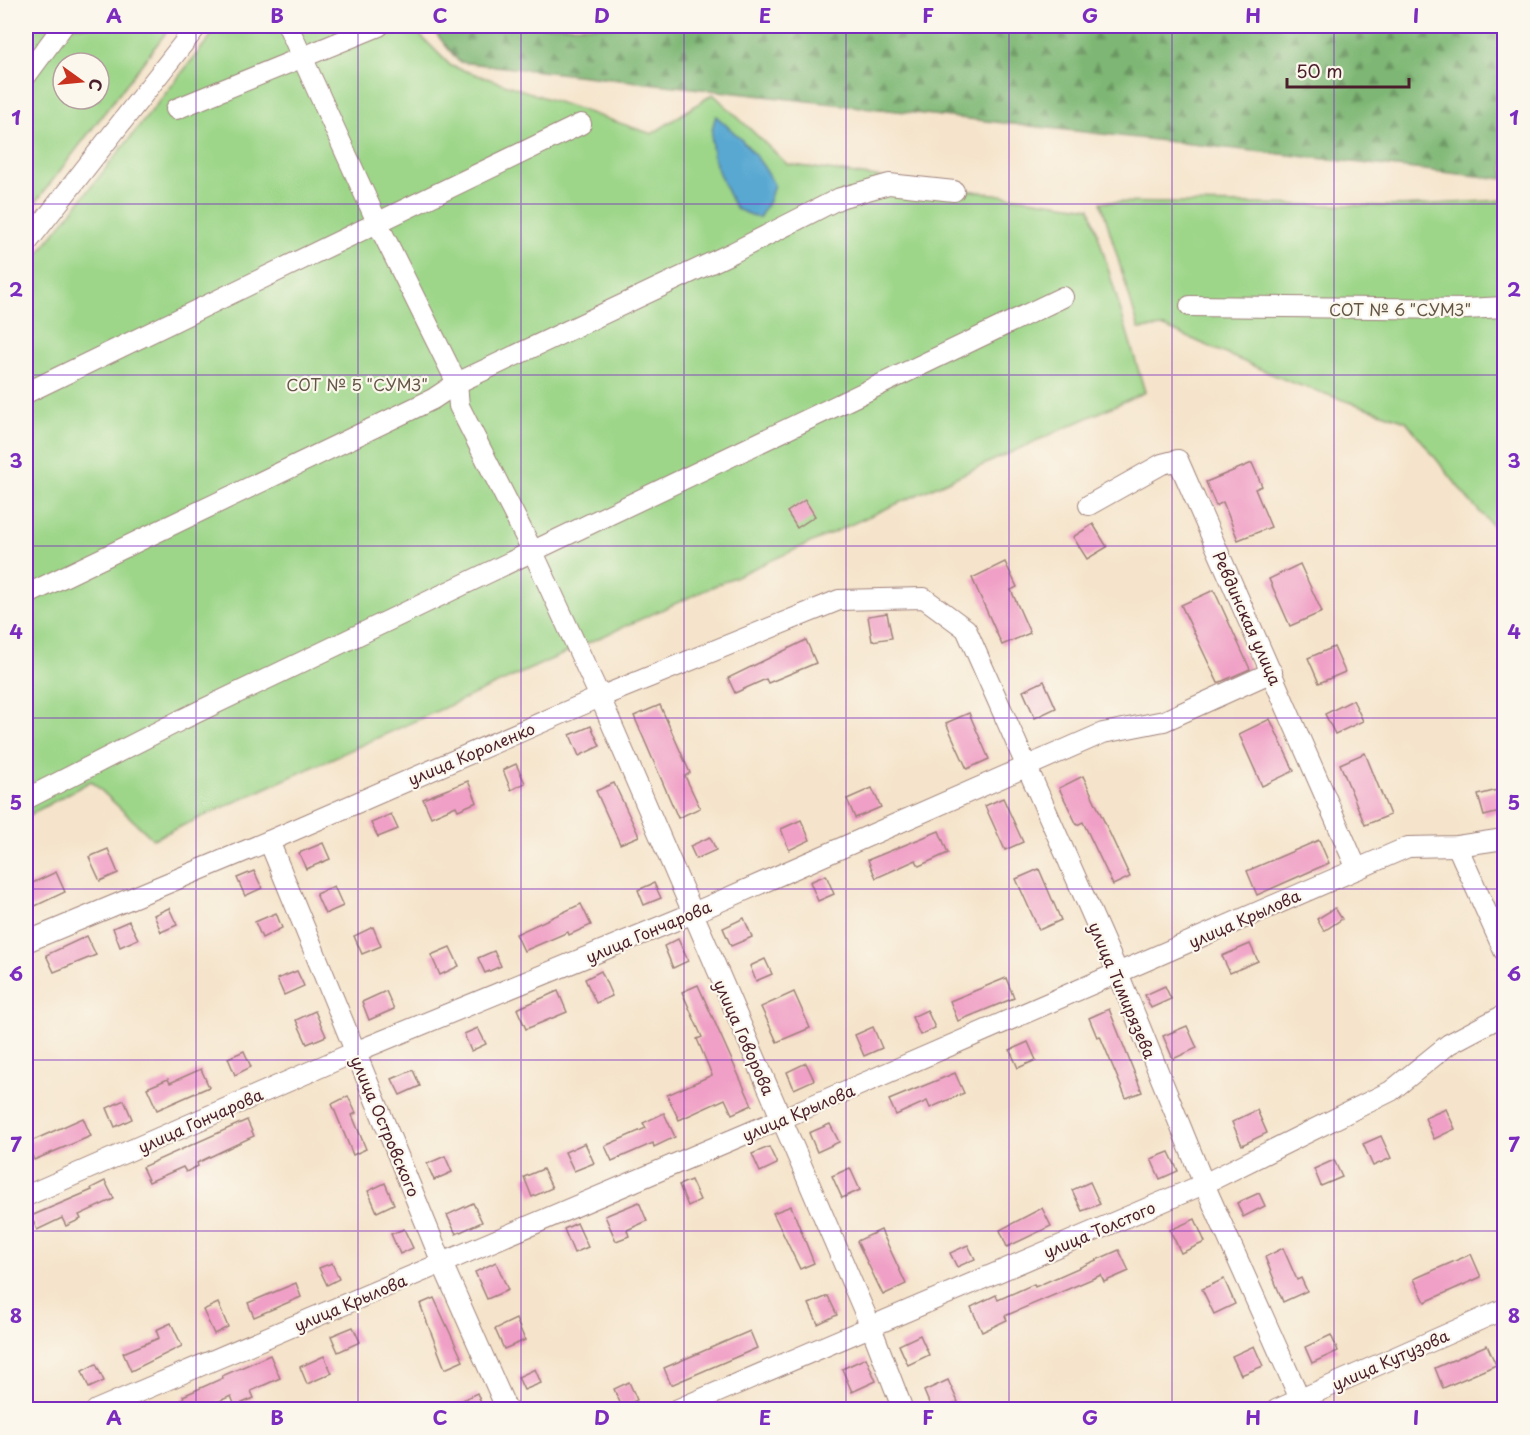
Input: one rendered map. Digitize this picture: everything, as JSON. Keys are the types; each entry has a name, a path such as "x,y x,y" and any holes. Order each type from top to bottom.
{"street":[{"path":"26,76 63,26"},
{"path":"26,244 197,26"},
{"name":"улица Говорова","path":"288,26 378,224 458,383 459,406 533,552 600,698 691,914 871,1327 903,1410"},
{"path":"176,110 379,26"},
{"path":"26,393 580,124"},
{"path":"26,595 433,399 458,383 735,252 840,198 889,184 954,191"},
{"path":"26,800 181,720 1063,297"},
{"path":"1190,306 1466,309 1504,307"},
{"name":"Ревдинская улица","path":"1089,505 1162,464 1178,460 1357,869"},
{"name":"улица Короленко","path":"26,942 269,841 600,698 839,600 924,598"},
{"name":"улица Тимирязева","path":"924,598 966,629 1118,973 1204,1184 1300,1399"},
{"name":"улица Гончарова","path":"26,1196 355,1052 691,914 1103,733 1164,721 1272,672"},
{"name":"улица Крылова","path":"96,1410 781,1119 1408,847 1457,846 1504,839"},
{"name":"улица Островского","path":"269,841 442,1263 507,1410"},
{"path":"1457,846 1504,951"},
{"name":"улица Толстого","path":"676,1410 1204,1184 1391,1091 1449,1044 1504,1015"},
{"name":"улица Кутузова","path":"1276,1410 1504,1309"}],"green space":[{"path":"26,26 171,26 111,104 111,51 51,51 51,111 106,111 26,215"},
{"name":"СОТ № 5 \"СУМЗ\"","path":"219,26 411,26 451,66 652,134 713,94 787,164 1090,208 1145,392 153,839 91,781 26,817 26,269"},
{"path":"430,26 1504,26 1504,179 459,62"},
{"name":"СОТ № 6 \"СУМЗ\"","path":"1504,200 1504,538 1468,499 1406,421 1290,382 1165,327 1139,329 1101,202 1401,206"}],"water":[{"path":"716,116 749,148 763,165 774,185 769,201 759,218 736,209 720,175 712,140"}],"building":[{"path":"1252,463 1262,486 1255,489 1271,527 1238,540 1223,502 1216,506 1206,482"},
{"path":"805,500 815,516 797,528 787,512"},
{"path":"1093,524 1107,547 1087,559 1073,537"},
{"path":"1005,562 1017,587 1011,590 1030,633 1002,645 972,578"},
{"path":"1300,564 1322,612 1290,626 1269,579"},
{"path":"1214,590 1250,669 1218,683 1181,605"},
{"path":"887,613 892,638 872,641 868,616"},
{"path":"806,640 816,663 768,683 766,679 735,693 728,678"},
{"path":"1334,647 1345,672 1319,683 1308,658"},
{"path":"1044,681 1056,708 1035,718 1023,691"},
{"path":"1353,700 1363,721 1335,734 1325,714"},
{"path":"660,705 690,773 685,776 700,808 678,818 634,716"},
{"path":"969,713 989,759 967,769 946,723"},
{"path":"1270,719 1294,771 1262,786 1239,734"},
{"path":"591,726 600,746 579,756 570,735"},
{"path":"1365,753 1390,815 1365,825 1340,764"},
{"path":"516,764 525,783 511,790 503,770"},
{"path":"1083,776 1130,877 1113,885 1083,822 1077,825 1059,788"},
{"path":"468,781 477,802 458,810 456,806 431,817 423,799"},
{"path":"614,783 639,836 620,844 596,791"},
{"path":"872,788 881,807 855,818 847,799"},
{"path":"1501,789 1504,811 1484,816 1478,795"},
{"path":"1003,798 1023,842 1005,850 985,806"},
{"path":"391,814 398,829 378,837 371,823"},
{"path":"801,820 810,840 789,850 781,829"},
{"path":"939,831 948,853 919,866 916,860 876,878 868,860"},
{"path":"710,837 716,850 696,859 690,846"},
{"path":"1319,840 1329,863 1257,895 1247,871"},
{"path":"323,843 330,859 306,869 299,853"},
{"path":"108,849 118,873 100,881 89,857"},
{"path":"1039,869 1061,920 1039,930 1016,879"},
{"path":"254,871 262,888 245,896 237,878"},
{"path":"56,872 65,892 29,909 26,901 26,886"},
{"path":"826,875 834,894 818,901 810,882"},
{"path":"654,883 661,898 644,905 638,890"},
{"path":"334,886 343,906 325,914 316,894"},
{"path":"581,904 591,925 524,951 516,934"},
{"path":"169,908 177,925 161,932 154,915"},
{"path":"1335,908 1342,919 1324,931 1317,919"},
{"path":"276,913 282,928 262,938 255,922"},
{"path":"744,918 752,937 731,946 723,928"},
{"path":"129,921 138,939 120,947 113,928"},
{"path":"373,927 381,946 362,954 354,936"},
{"path":"87,936 96,955 54,972 46,955"},
{"path":"678,939 688,961 673,968 664,946"},
{"path":"1250,944 1258,961 1230,973 1222,956"},
{"path":"450,947 459,966 440,975 431,955"},
{"path":"494,951 501,966 485,973 478,958"},
{"path":"765,959 772,974 756,981 750,966"},
{"path":"297,971 304,986 284,995 277,979"},
{"path":"601,971 612,996 596,1003 585,979"},
{"path":"1006,978 1014,998 958,1021 950,1001"},
{"path":"698,985 752,1105 732,1114 725,1099 679,1120 667,1095 712,1075 697,1039 702,1037 682,992"},
{"path":"1165,986 1171,999 1151,1008 1145,995"},
{"path":"386,991 394,1009 369,1020 362,1002"},
{"path":"558,991 567,1012 526,1029 517,1009"},
{"path":"794,992 810,1028 777,1042 761,1007"},
{"path":"1109,1009 1142,1092 1126,1098 1100,1036 1097,1037 1089,1018"},
{"path":"927,1010 935,1028 920,1035 912,1017"},
{"path":"315,1011 326,1036 307,1044 296,1020"},
{"path":"1187,1026 1197,1048 1173,1059 1163,1036"},
{"path":"873,1027 882,1048 864,1056 855,1035"},
{"path":"478,1028 486,1044 471,1051 464,1034"},
{"path":"1028,1042 1036,1060 1018,1068 1010,1050"},
{"path":"244,1051 251,1067 235,1075 228,1058"},
{"path":"806,1063 814,1080 794,1089 787,1072"},
{"path":"201,1069 209,1087 157,1110 147,1088 168,1079 170,1083"},
{"path":"413,1070 420,1086 400,1095 392,1079"},
{"path":"955,1073 964,1093 930,1108 927,1101 896,1115 889,1100"},
{"path":"348,1096 356,1113 352,1115 366,1149 353,1155 332,1104"},
{"path":"124,1100 132,1119 115,1127 107,1108"},
{"path":"1446,1109 1455,1129 1434,1139 1425,1118"},
{"path":"1257,1110 1267,1133 1242,1145 1232,1122"},
{"path":"664,1113 675,1137 654,1147 653,1143 612,1161 605,1146 646,1128 643,1123"},
{"path":"83,1118 91,1136 34,1160 27,1143"},
{"path":"247,1120 254,1136 197,1163 198,1166 186,1172 183,1167 149,1182 142,1167"},
{"path":"830,1124 839,1142 817,1152 809,1133"},
{"path":"1381,1136 1391,1158 1373,1166 1363,1144"},
{"path":"585,1143 594,1163 574,1171 565,1152"},
{"path":"769,1147 777,1164 760,1172 752,1154"},
{"path":"1169,1152 1178,1171 1160,1179 1151,1159"},
{"path":"445,1156 452,1172 434,1180 427,1164"},
{"path":"1334,1160 1342,1177 1321,1186 1314,1169"},
{"path":"850,1168 860,1190 842,1198 832,1176"},
{"path":"543,1169 552,1188 532,1197 524,1177"},
{"path":"691,1180 700,1200 688,1206 679,1185"},
{"path":"105,1181 114,1199 79,1215 81,1219 66,1226 62,1218 37,1230 31,1216 92,1190 91,1188"},
{"path":"1090,1182 1100,1204 1082,1211 1072,1190"},
{"path":"385,1183 394,1204 377,1212 368,1191"},
{"path":"1259,1193 1265,1206 1243,1217 1237,1203"},
{"path":"639,1202 647,1221 627,1230 629,1236 616,1241 605,1216"},
{"path":"473,1203 482,1222 456,1234 447,1215"},
{"path":"791,1206 814,1263 800,1269 773,1213"},
{"path":"1042,1208 1051,1226 1007,1247 1000,1230"},
{"path":"1195,1219 1205,1242 1181,1253 1170,1230"},
{"path":"577,1223 588,1247 574,1253 564,1229"},
{"path":"404,1229 413,1248 400,1254 391,1234"},
{"path":"881,1230 906,1284 883,1295 857,1241"},
{"path":"968,1245 975,1259 957,1267 950,1253"},
{"path":"1283,1248 1297,1280 1301,1278 1307,1291 1283,1302 1265,1257"},
{"path":"1119,1250 1129,1271 1104,1282 1101,1275 1005,1316 1007,1320 982,1332 971,1307 996,1295 998,1300 1034,1284 1035,1287"},
{"path":"1471,1254 1481,1277 1425,1302 1414,1279"},
{"path":"496,1262 508,1290 487,1299 475,1272"},
{"path":"332,1263 339,1279 327,1285 319,1268"},
{"path":"1224,1279 1235,1304 1214,1314 1202,1289"},
{"path":"296,1283 301,1297 254,1317 248,1303"},
{"path":"828,1296 837,1315 818,1324 809,1304"},
{"path":"434,1298 463,1361 445,1369 420,1304"},
{"path":"218,1303 228,1327 214,1334 203,1310"},
{"path":"516,1319 525,1340 504,1349 495,1329"},
{"path":"171,1323 182,1346 131,1371 123,1353 159,1338 156,1330"},
{"path":"353,1327 360,1342 338,1352 331,1336"},
{"path":"750,1331 757,1348 671,1385 664,1368"},
{"path":"920,1335 929,1355 908,1365 899,1345"},
{"path":"1331,1335 1338,1351 1312,1363 1305,1347"},
{"path":"1487,1345 1496,1365 1443,1388 1435,1368"},
{"path":"1254,1346 1263,1366 1241,1375 1232,1356"},
{"path":"270,1355 280,1378 251,1391 254,1398 235,1406 231,1396 199,1410 161,1410 184,1399 183,1396 223,1378 222,1376"},
{"path":"324,1356 332,1373 307,1384 300,1367"},
{"path":"866,1358 876,1381 852,1392 842,1369"},
{"path":"96,1364 104,1381 89,1388 82,1371"},
{"path":"535,1369 541,1383 524,1390 518,1377"},
{"path":"948,1380 958,1402 941,1410 932,1410 924,1391"},
{"path":"629,1382 637,1400 622,1407 614,1389"},
{"path":"477,1393 484,1410 442,1410"}]}
